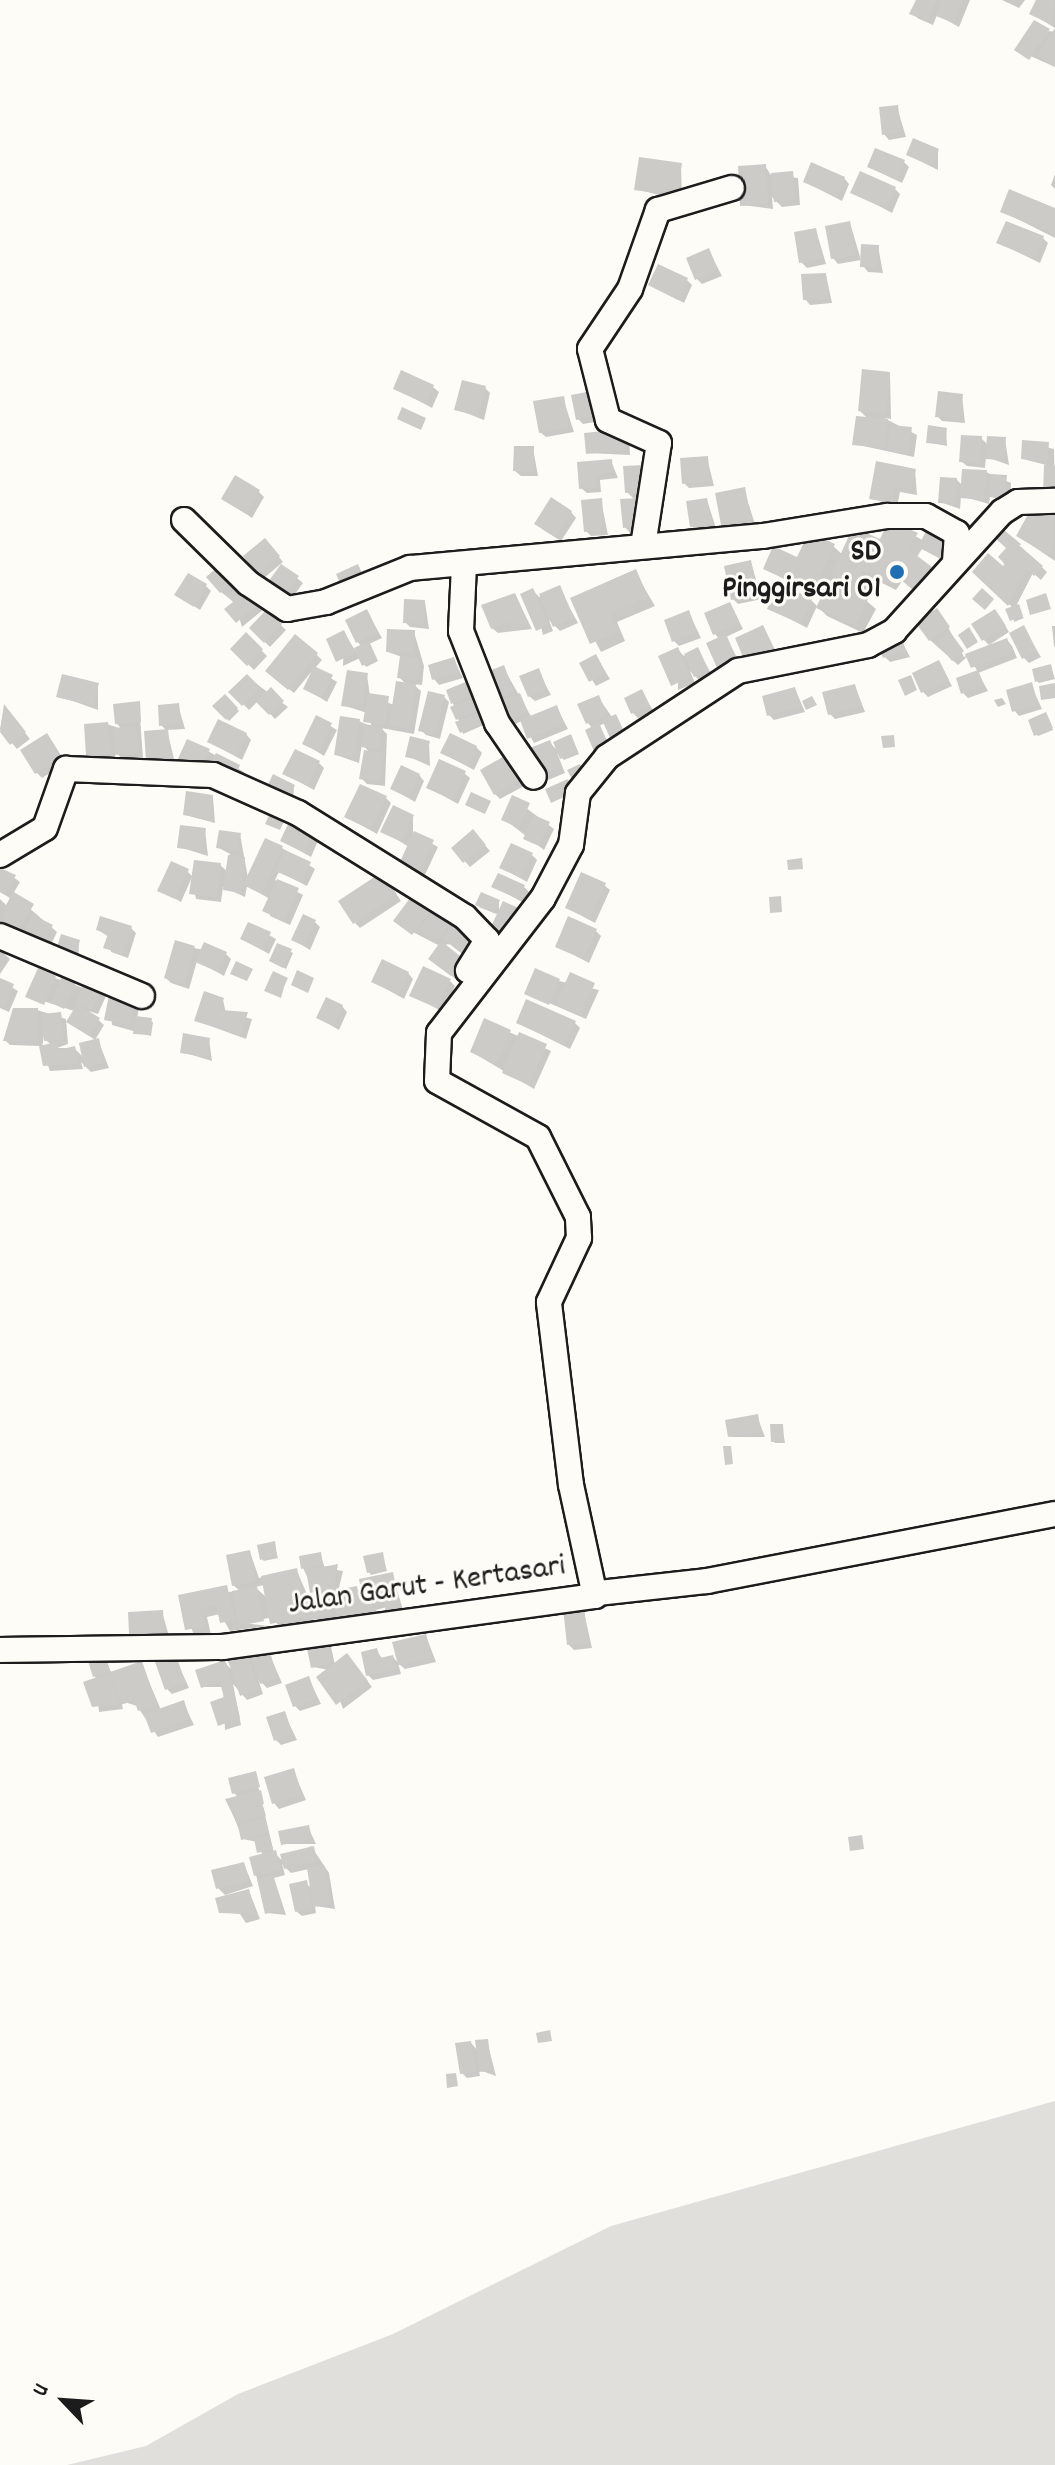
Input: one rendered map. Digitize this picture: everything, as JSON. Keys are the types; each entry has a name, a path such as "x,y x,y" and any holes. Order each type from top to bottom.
{"street":[{"path":"643,546 659,443 608,420 590,349 630,289 658,210 732,188"},
{"name":"Jalan Garut - Kertasari","path":"0,1650 223,1647 598,1593 571,1485 549,1302 579,1238 578,1217 538,1137 437,1081 439,1033 458,1001 519,935 555,877 588,774 738,671 868,645 894,631 1009,507 1055,501"},
{"path":"184,520 248,583 287,609 326,602 410,568 464,565 926,516 957,533 955,563"},
{"path":"464,565 461,631 497,723 534,777"},
{"path":"0,855 45,828 66,769 213,775 271,798 483,932 487,948 464,976 439,1033"},
{"path":"0,936 142,996"},
{"path":"598,1593 707,1581 1055,1514"}],"shaded area":[{"path":"1055,2101 1055,2465 67,2465 146,2446 238,2394 393,2334 611,2226"}],"building":[{"path":"916,0 937,0 927,21 909,14"},
{"path":"942,0 963,0 954,23 936,16"},
{"path":"1036,0 1055,0 1052,25 1029,14"},
{"path":"1034,20 1050,29 1029,60 1014,50"},
{"path":"1055,28 1055,67 1037,56"},
{"path":"898,105 901,132 882,135 879,107"},
{"path":"913,138 939,149 932,166 906,155"},
{"path":"875,148 905,160 897,180 867,167"},
{"path":"639,157 682,163 677,196 634,190"},
{"path":"811,162 845,177 837,197 803,182"},
{"path":"766,164 768,204 740,206 738,166"},
{"path":"793,171 796,200 774,202 771,173"},
{"path":"860,171 896,187 886,209 850,193"},
{"path":"1009,189 1055,208 1055,234 1000,212"},
{"path":"850,221 856,255 831,259 825,226"},
{"path":"1006,221 1044,236 1035,259 996,243"},
{"path":"816,228 822,259 799,263 794,232"},
{"path":"861,244 879,245 878,268 860,267"},
{"path":"709,248 718,270 695,280 686,258"},
{"path":"658,264 688,278 678,300 648,285"},
{"path":"826,273 828,299 803,300 801,274"},
{"path":"862,369 890,372 886,414 858,411"},
{"path":"401,370 434,385 426,404 393,389"},
{"path":"462,380 486,386 478,416 454,410"},
{"path":"592,391 597,416 576,420 571,395"},
{"path":"938,391 963,394 960,419 935,417"},
{"path":"564,396 569,427 539,433 533,401"},
{"path":"402,407 426,418 421,430 397,419"},
{"path":"856,416 888,419 885,448 852,445"},
{"path":"890,425 912,427 909,453 887,451"},
{"path":"928,425 947,428 945,445 926,443"},
{"path":"624,429 626,450 586,454 584,433"},
{"path":"961,435 982,436 980,463 959,462"},
{"path":"987,436 1006,437 1004,460 985,459"},
{"path":"1022,440 1049,442 1048,461 1021,459"},
{"path":"514,446 534,446 534,472 513,471"},
{"path":"708,456 710,482 682,484 680,458"},
{"path":"612,459 613,473 596,475 597,487 579,489 577,462"},
{"path":"876,461 916,469 912,490 895,487 892,503 869,499"},
{"path":"644,465 646,491 625,493 623,466"},
{"path":"1044,465 1055,466 1055,494 1043,494"},
{"path":"962,469 987,470 984,500 960,498"},
{"path":"991,474 1007,475 1005,499 989,497"},
{"path":"235,475 260,490 246,514 221,499"},
{"path":"940,477 957,478 955,504 938,503"},
{"path":"745,487 751,519 721,525 715,493"},
{"path":"551,497 572,511 555,537 534,524"},
{"path":"602,498 604,530 584,532 581,500"},
{"path":"639,498 641,526 623,528 620,499"},
{"path":"707,498 712,524 690,527 686,501"},
{"path":"1051,505 1055,508 1052,557 1016,536 1031,509 1045,516"},
{"name":"SD Pinggirsari 01","path":"889,520 918,533 908,549 932,567 913,590 893,573 887,583 864,571 854,591 868,599 855,626 816,608 853,527 880,539"},
{"path":"929,525 953,537 942,559 918,547"},
{"path":"1004,530 1021,544 1004,563 998,557 1006,548 996,539"},
{"path":"809,532 835,544 813,592 763,569 773,546 797,557"},
{"path":"265,538 280,556 257,574 243,556"},
{"path":"1020,546 1043,566 1034,576 1027,569 1008,606 972,572 988,553 1003,566"},
{"path":"751,560 758,594 731,600 724,566"},
{"path":"222,563 236,580 220,593 206,577"},
{"path":"281,564 299,576 281,601 263,589"},
{"path":"358,564 365,580 343,590 336,574"},
{"path":"636,569 648,597 610,613 618,632 590,644 570,598"},
{"path":"188,573 207,584 194,607 174,595"},
{"path":"242,582 260,603 236,623 224,609 233,602 227,595"},
{"path":"779,583 812,599 801,624 767,609"},
{"path":"560,585 574,618 553,627 539,594"},
{"path":"533,588 549,625 536,631 520,594"},
{"path":"982,588 994,599 985,610 972,599"},
{"path":"515,593 529,624 513,631 509,621 491,629 481,605"},
{"path":"1046,593 1051,609 1030,615 1026,600"},
{"path":"404,599 425,600 424,624 403,623"},
{"path":"730,602 740,623 713,635 704,613"},
{"path":"1019,604 1023,616 1010,621 1005,609"},
{"path":"937,608 950,627 929,641 916,623"},
{"path":"267,609 282,624 264,643 249,628"},
{"path":"367,609 378,632 356,643 345,620"},
{"path":"995,609 1006,626 982,641 971,624"},
{"path":"689,610 697,632 672,642 664,620"},
{"path":"763,625 775,650 746,664 735,638"},
{"path":"1024,625 1037,651 1022,659 1009,633"},
{"path":"969,627 978,642 967,649 958,635"},
{"path":"387,629 415,630 414,653 386,652"},
{"path":"344,630 355,653 336,662 326,639"},
{"path":"246,632 263,649 247,666 230,649"},
{"path":"950,632 964,651 952,661 937,642"},
{"path":"295,634 318,653 288,690 265,671"},
{"path":"726,634 738,662 718,670 706,643"},
{"path":"901,636 906,651 883,658 878,643"},
{"path":"1007,638 1013,653 971,668 965,654"},
{"path":"369,641 377,659 362,666 354,648"},
{"path":"678,647 691,677 671,686 658,656"},
{"path":"698,647 709,671 694,677 684,654"},
{"path":"596,654 606,673 589,682 579,663"},
{"path":"400,656 419,658 417,680 397,678"},
{"path":"454,657 459,672 432,680 428,665"},
{"path":"939,660 949,680 921,693 912,673"},
{"path":"1051,664 1054,677 1035,682 1032,669"},
{"path":"504,665 514,692 495,700 484,673"},
{"path":"314,666 333,675 321,698 303,689"},
{"path":"539,668 547,689 528,697 519,676"},
{"path":"347,670 368,673 362,709 341,706"},
{"path":"978,670 984,685 961,694 956,678"},
{"path":"62,674 99,683 93,706 56,697"},
{"path":"247,674 261,688 242,706 228,692"},
{"path":"911,675 917,690 905,696 898,680"},
{"path":"396,681 416,684 410,729 389,726"},
{"path":"468,681 474,695 451,704 446,690"},
{"path":"1032,682 1038,704 1012,712 1006,690"},
{"path":"1055,683 1055,698 1041,700 1039,686"},
{"path":"855,684 861,706 828,715 822,692"},
{"path":"271,687 284,701 269,715 256,702"},
{"path":"795,687 801,707 767,716 762,696"},
{"path":"642,689 650,706 631,714 624,698"},
{"path":"428,691 445,695 435,735 418,731"},
{"path":"368,693 389,696 385,725 363,722"},
{"path":"520,693 528,712 506,721 499,702"},
{"path":"225,694 238,708 226,720 212,706"},
{"path":"599,695 607,715 586,724 577,704"},
{"path":"812,696 817,705 806,710 802,701"},
{"path":"474,697 479,710 456,720 450,707"},
{"path":"140,701 141,722 115,724 113,704"},
{"path":"179,703 181,724 159,726 158,705"},
{"path":"4,704 26,732 10,745 0,732"},
{"path":"557,705 564,724 527,739 520,720"},
{"path":"481,712 486,722 460,733 455,722"},
{"path":"1046,712 1053,728 1034,736 1028,720"},
{"path":"616,714 628,740 614,747 602,720"},
{"path":"316,715 332,723 319,752 302,744"},
{"path":"340,716 360,719 354,758 334,755"},
{"path":"218,719 247,733 236,756 207,742"},
{"path":"108,722 111,754 86,756 84,724"},
{"path":"599,723 611,750 596,756 585,730"},
{"path":"365,724 383,727 379,750 361,747"},
{"path":"136,726 139,753 115,755 113,728"},
{"path":"168,729 171,758 146,760 144,731"},
{"path":"47,733 62,757 35,774 20,750"},
{"path":"450,733 477,746 468,766 440,753"},
{"path":"571,734 578,752 560,759 553,742"},
{"path":"894,735 895,747 883,748 881,736"},
{"path":"410,736 430,741 425,761 405,757"},
{"path":"187,739 210,749 198,773 176,763"},
{"path":"550,740 561,768 541,776 530,748"},
{"path":"295,749 320,761 308,786 282,774"},
{"path":"364,750 384,753 380,782 359,779"},
{"path":"216,753 240,765 234,778 209,766"},
{"path":"506,755 520,780 494,795 480,770"},
{"path":"439,759 466,771 453,800 426,788"},
{"path":"580,764 585,774 572,779 567,770"},
{"path":"401,765 420,774 409,798 390,789"},
{"path":"273,774 295,785 287,801 265,791"},
{"path":"568,779 573,793 551,803 545,789"},
{"path":"360,784 387,796 371,830 344,817"},
{"path":"186,791 213,795 210,819 183,815"},
{"path":"471,792 491,801 485,814 465,805"},
{"path":"512,795 530,803 519,828 501,820"},
{"path":"393,805 414,815 402,842 380,832"},
{"path":"272,809 287,815 280,830 265,824"},
{"path":"534,815 550,822 539,846 523,839"},
{"path":"289,822 314,834 305,853 280,841"},
{"path":"180,825 206,828 203,851 177,848"},
{"path":"473,829 486,845 463,863 451,848"},
{"path":"219,830 241,833 238,851 216,848"},
{"path":"414,831 434,840 419,873 399,864"},
{"path":"265,838 283,846 262,894 243,885"},
{"path":"511,843 533,853 521,878 499,868"},
{"path":"285,850 311,862 301,882 275,871"},
{"path":"228,855 245,857 240,893 223,890"},
{"path":"802,858 803,869 788,870 787,860"},
{"path":"194,860 221,863 217,898 189,894"},
{"path":"171,861 189,869 175,899 157,891"},
{"path":"0,868 16,875 5,895 0,892"},
{"path":"382,872 397,895 353,924 338,901"},
{"path":"581,872 606,883 590,919 565,908"},
{"path":"498,873 525,885 518,899 491,887"},
{"path":"277,879 299,888 284,921 262,911"},
{"path":"12,891 34,904 15,938 0,929"},
{"path":"481,892 500,900 494,913 475,905"},
{"path":"413,894 432,908 412,935 393,921"},
{"path":"781,896 782,912 770,913 769,897"},
{"path":"503,901 525,911 510,943 488,933"},
{"path":"437,906 454,919 435,943 418,930"},
{"path":"303,914 316,920 304,946 291,940"},
{"path":"33,915 53,925 39,953 19,943"},
{"path":"100,916 132,926 123,954 103,948 108,934 96,930"},
{"path":"568,916 597,929 583,959 555,947"},
{"path":"456,921 480,940 466,957 442,938"},
{"path":"248,922 271,932 263,950 240,939"},
{"path":"61,934 80,940 73,966 53,960"},
{"path":"175,940 195,946 184,985 164,978"},
{"path":"441,941 464,959 451,976 428,959"},
{"path":"204,942 227,952 218,972 195,962"},
{"path":"277,943 292,949 283,968 269,961"},
{"path":"382,959 409,972 399,995 371,982"},
{"path":"236,961 253,969 247,981 230,974"},
{"path":"423,966 451,979 437,1008 409,996"},
{"path":"38,968 56,976 44,1005 25,997"},
{"path":"535,968 560,979 549,1005 524,994"},
{"path":"297,970 314,978 308,993 291,985"},
{"path":"273,971 288,978 279,997 264,991"},
{"path":"570,972 595,983 581,1015 556,1004"},
{"path":"63,974 77,980 64,1009 50,1002"},
{"path":"0,978 14,984 4,1008 0,1006"},
{"path":"85,982 102,989 92,1010 75,1003"},
{"path":"204,991 224,998 220,1010 248,1012 241,1035 194,1021"},
{"path":"109,995 135,999 130,1025 104,1020"},
{"path":"326,997 343,1005 333,1026 316,1018"},
{"path":"526,999 576,1021 565,1045 516,1023"},
{"path":"77,1004 100,1018 89,1036 66,1022"},
{"path":"13,1008 38,1008 37,1041 3,1041"},
{"path":"61,1012 64,1039 44,1041 42,1014"},
{"path":"135,1016 152,1018 150,1035 133,1034"},
{"path":"484,1018 511,1030 496,1064 470,1052"},
{"path":"519,1032 547,1044 529,1085 502,1073"},
{"path":"183,1033 210,1038 207,1057 180,1053"},
{"path":"99,1038 104,1063 84,1067 79,1043"},
{"path":"57,1042 58,1050 75,1046 79,1064 43,1066 39,1046"},
{"path":"758,1414 761,1432 728,1437 725,1420"},
{"path":"770,1424 783,1424 784,1441 771,1442"},
{"path":"723,1446 731,1446 733,1464 725,1465"},
{"path":"275,1541 277,1556 260,1560 257,1545"},
{"path":"250,1550 256,1581 232,1586 226,1555"},
{"path":"321,1552 323,1564 301,1569 299,1556"},
{"path":"383,1552 386,1569 367,1573 363,1556"},
{"path":"338,1564 334,1588 310,1593 306,1570"},
{"path":"297,1568 307,1617 270,1624 261,1576"},
{"path":"393,1572 401,1611 386,1614 384,1602 363,1600 359,1579"},
{"path":"227,1585 235,1620 220,1623 216,1605 200,1609 203,1627 185,1630 178,1595"},
{"path":"257,1586 264,1621 239,1626 232,1591"},
{"path":"357,1586 360,1602 371,1600 374,1619 338,1626 331,1591"},
{"path":"327,1593 332,1615 312,1620 307,1597"},
{"path":"584,1606 588,1643 567,1645 563,1608"},
{"path":"163,1610 164,1632 129,1634 128,1612"},
{"path":"426,1634 432,1657 398,1665 392,1642"},
{"path":"326,1635 332,1663 311,1668 305,1639"},
{"path":"268,1646 278,1678 260,1684 249,1653"},
{"path":"377,1648 380,1658 393,1655 397,1669 366,1676 361,1652"},
{"path":"247,1651 259,1689 240,1696 227,1658"},
{"path":"347,1653 368,1681 336,1705 316,1677"},
{"path":"105,1655 110,1671 93,1677 88,1661"},
{"path":"176,1655 185,1682 165,1690 155,1662"},
{"path":"225,1660 231,1678 201,1688 195,1670"},
{"path":"142,1661 157,1705 138,1711 134,1700 121,1705 110,1672"},
{"path":"109,1673 120,1704 92,1707 83,1682"},
{"path":"309,1676 317,1699 293,1707 285,1685"},
{"path":"231,1679 240,1718 218,1726 210,1702 224,1697 220,1683"},
{"path":"184,1700 190,1719 151,1733 144,1714"},
{"path":"285,1711 293,1735 274,1741 266,1717"},
{"path":"294,1768 302,1795 272,1804 264,1777"},
{"path":"256,1771 260,1787 232,1794 228,1778"},
{"path":"261,1790 264,1804 249,1808 263,1806 266,1816 237,1823 225,1799"},
{"path":"265,1818 269,1833 241,1840 238,1825"},
{"path":"309,1825 312,1839 281,1845 278,1831"},
{"path":"269,1835 273,1849 257,1853 254,1839"},
{"path":"862,1835 864,1849 850,1851 848,1837"},
{"path":"314,1846 317,1861 284,1869 280,1854"},
{"path":"276,1850 281,1870 254,1876 249,1857"},
{"path":"244,1862 249,1881 216,1889 211,1870"},
{"path":"324,1865 331,1904 313,1907 307,1868"},
{"path":"273,1875 282,1910 265,1914 257,1879"},
{"path":"307,1880 312,1908 295,1912 289,1884"},
{"path":"249,1889 255,1914 219,1913 215,1898"},
{"path":"550,2030 552,2041 538,2043 536,2033"},
{"path":"488,2039 492,2071 479,2072 475,2040"},
{"path":"471,2041 476,2071 460,2074 455,2043"},
{"path":"456,2073 458,2086 447,2088 446,2074"}],"place":[{"name":"SD Pinggirsari 01","path":"897,572"}]}
